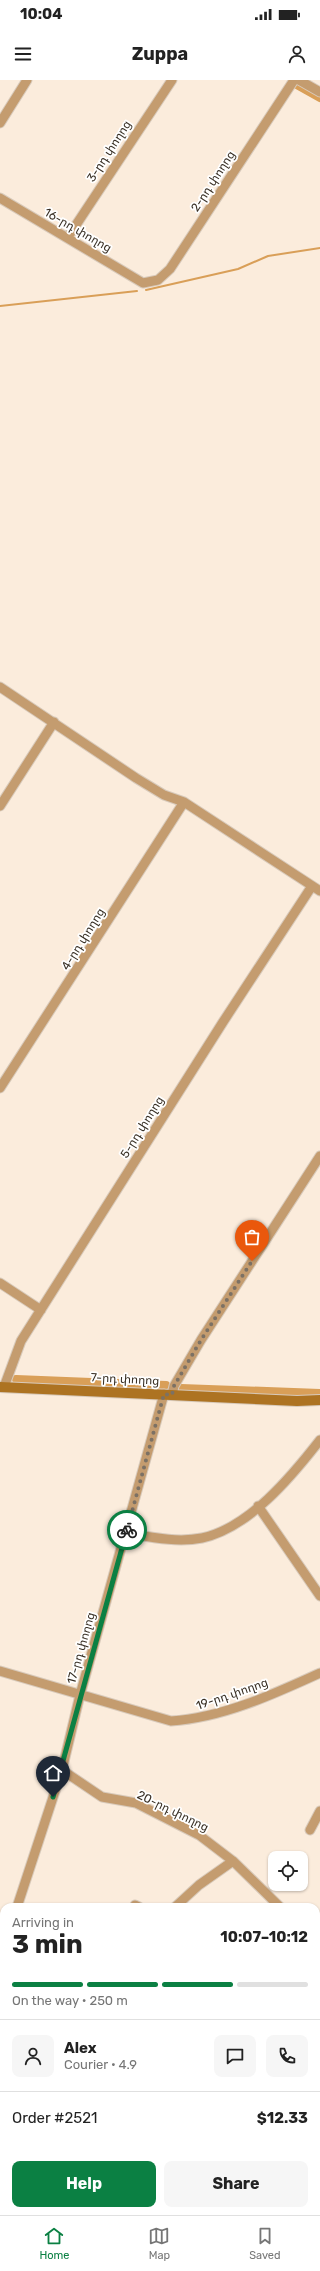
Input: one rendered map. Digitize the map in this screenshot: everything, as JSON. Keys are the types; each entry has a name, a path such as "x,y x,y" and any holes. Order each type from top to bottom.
{"main road":[{"name":"7-րդ փողոց","path":"2,1387 297,1401 320,1400"}],"street":[{"path":"0,123 27,80"},
{"name":"3-րդ փողոց","path":"68,237 172,80"},
{"name":"2-րդ փողոց","path":"143,283 158,280 170,269 294,80"},
{"path":"299,80 320,92"},
{"name":"16-րդ փողոց","path":"0,198 68,237 143,283"},
{"path":"0,687 136,778 164,795 184,802 320,891"},
{"path":"0,806 54,722"},
{"name":"4-րդ փողոց","path":"0,1088 48,1016 184,802"},
{"name":"5-րդ փողոց","path":"2,1387 21,1341 219,1028 312,886"},
{"name":"17-րդ փողոց","path":"18,1903 62,1770 80,1695 126,1533 168,1394 201,1340 320,1156"},
{"path":"0,1283 41,1310"},
{"path":"126,1533 152,1538 203,1538 240,1522 288,1480 320,1440"},
{"path":"258,1506 320,1596"},
{"name":"19-րդ փողոց","path":"0,1671 161,1719 193,1720 229,1709 292,1686 320,1673"},
{"name":"20-րդ փողոց","path":"62,1770 102,1797 136,1803 199,1835 233,1860 276,1903"},
{"path":"310,1830 320,1812"},
{"path":"179,1903 199,1885 233,1860"}],"waterway":[{"path":"295,84 320,98"},
{"path":"146,290 238,269 268,256 320,248"},
{"path":"0,306 137,291"},
{"path":"16,1379 166,1385"},
{"path":"181,1388 320,1393"}],"way so far":[{"path":"127,1530 164,1394 172,1395 174,1386 201,1340 252,1261"}],"route":[{"path":"53,1797 62,1770 80,1695 127,1530"}]}
